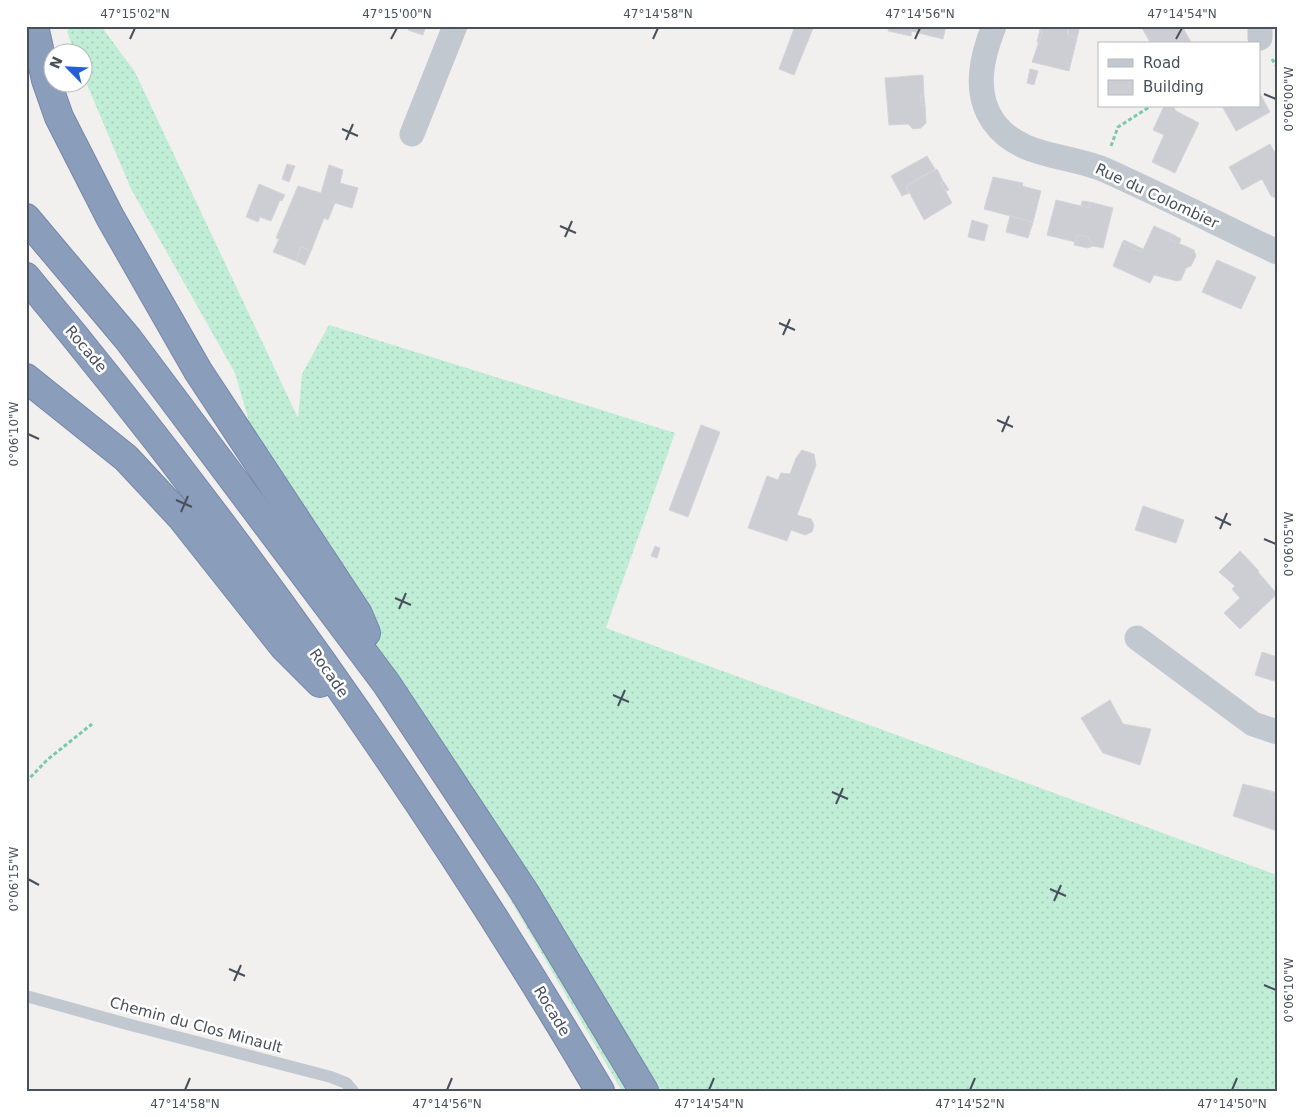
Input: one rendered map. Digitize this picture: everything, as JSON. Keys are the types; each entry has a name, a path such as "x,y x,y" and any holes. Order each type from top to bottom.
{"highway":[{"path":"34,26 46,80 59,117 110,217 198,371 358,614 386,683"},
{"path":"26,218 128,339 386,683 525,893 644,1091"},
{"name":"Rocade","path":"26,277 176,463 374,736 496,920 600,1091"},
{"path":"26,378 82,420 126,458 181,517 284,647 374,736"}],"street":[{"path":"412,134 454,26"},
{"name":"Rue du Colombier","path":"994,26 981,72 982,98 993,121 1011,139 1034,150 1103,169 1277,252"},
{"path":"1138,638 1253,724 1277,732"}],"lane":[{"name":"Chemin du Clos Minault","path":"26,996 146,1030 331,1077 346,1083 354,1091"}],"path":[{"path":"1103,169 1118,127 1148,108"},
{"path":"26,782 47,760 92,724"}],"green space":[{"path":"72,26 101,26 135,72 298,418 302,374 329,325 675,433 606,628 1277,875 1277,1091 622,1091 267,484 235,373 131,189 90,92 92,92 92,42 71,42 67,31"}],"building":[{"path":"409,26 426,26 423,35 408,30"},
{"path":"795,26 814,26 794,75 779,69"},
{"path":"889,26 912,26 911,36 888,31"},
{"path":"912,26 946,26 943,39 911,31"},
{"path":"1038,26 1068,26 1067,32 1069,36 1077,38 1069,71 1032,62 1042,33"},
{"path":"1077,26 1079,30 1077,38 1069,36 1068,27"},
{"path":"1141,26 1182,26 1191,42 1150,42"},
{"path":"1040,30 1042,33 1039,43 1037,42"},
{"path":"1030,69 1038,71 1034,85 1027,83"},
{"path":"923,75 924,96 920,96 921,106 925,105 926,123 921,128 913,129 908,124 889,125 885,78"},
{"path":"1260,94 1270,112 1236,131 1223,108 1260,108"},
{"path":"920,96 924,96 925,105 921,106"},
{"path":"1163,108 1174,108 1176,111 1199,123 1175,173 1152,162 1164,135 1153,130"},
{"path":"1270,144 1277,156 1277,189 1271,196 1262,179 1242,190 1229,167"},
{"path":"927,156 935,169 906,186 909,193 902,196 891,176"},
{"path":"287,164 295,166 289,182 282,179"},
{"path":"329,165 343,170 340,183 358,188 352,208 335,203 328,220 324,218 311,251 301,247 296,261 273,252 279,239 276,238 298,186 321,193"},
{"path":"937,169 943,181 941,183 952,203 924,220 906,186"},
{"path":"993,177 1023,183 1022,186 1041,191 1033,222 984,209"},
{"path":"943,181 949,190 946,191 941,183"},
{"path":"259,184 285,195 282,201 280,200 271,221 260,217 258,222 246,217"},
{"path":"1277,189 1277,199 1271,196"},
{"path":"1056,200 1089,208 1090,202 1113,208 1103,248 1093,246 1088,237 1077,235 1075,242 1047,235"},
{"path":"1082,201 1090,202 1089,208 1081,206"},
{"path":"1010,216 1033,222 1028,238 1006,232"},
{"path":"972,220 988,225 984,241 968,237"},
{"path":"1154,226 1172,234 1169,239 1194,250 1196,256 1191,266 1186,268 1181,280 1177,281 1154,275 1150,283 1113,266 1122,243 1142,252"},
{"path":"1172,234 1181,239 1179,244 1169,239"},
{"path":"1077,235 1088,237 1093,246 1088,248 1074,245"},
{"path":"1124,240 1143,249 1142,252 1122,243"},
{"path":"301,247 311,251 305,265 296,261"},
{"path":"1217,260 1256,277 1241,309 1202,292"},
{"path":"701,425 720,432 688,517 669,510"},
{"path":"802,450 814,454 816,465 797,515 811,519 814,525 812,532 805,535 791,530 787,541 748,528 767,476 778,480 781,473 790,474 796,458"},
{"path":"1143,506 1184,520 1176,543 1135,530"},
{"path":"655,546 660,548 657,558 651,556"},
{"path":"1240,551 1277,594 1240,629 1224,613 1240,598 1232,589 1235,586 1219,572"},
{"path":"1262,652 1277,657 1277,682 1255,675"},
{"path":"1110,700 1123,724 1151,729 1140,765 1103,753 1081,718"},
{"path":"1243,784 1271,791 1270,795 1277,798 1277,831 1233,816"},
{"path":"1271,791 1277,793 1277,798 1270,795"}]}
